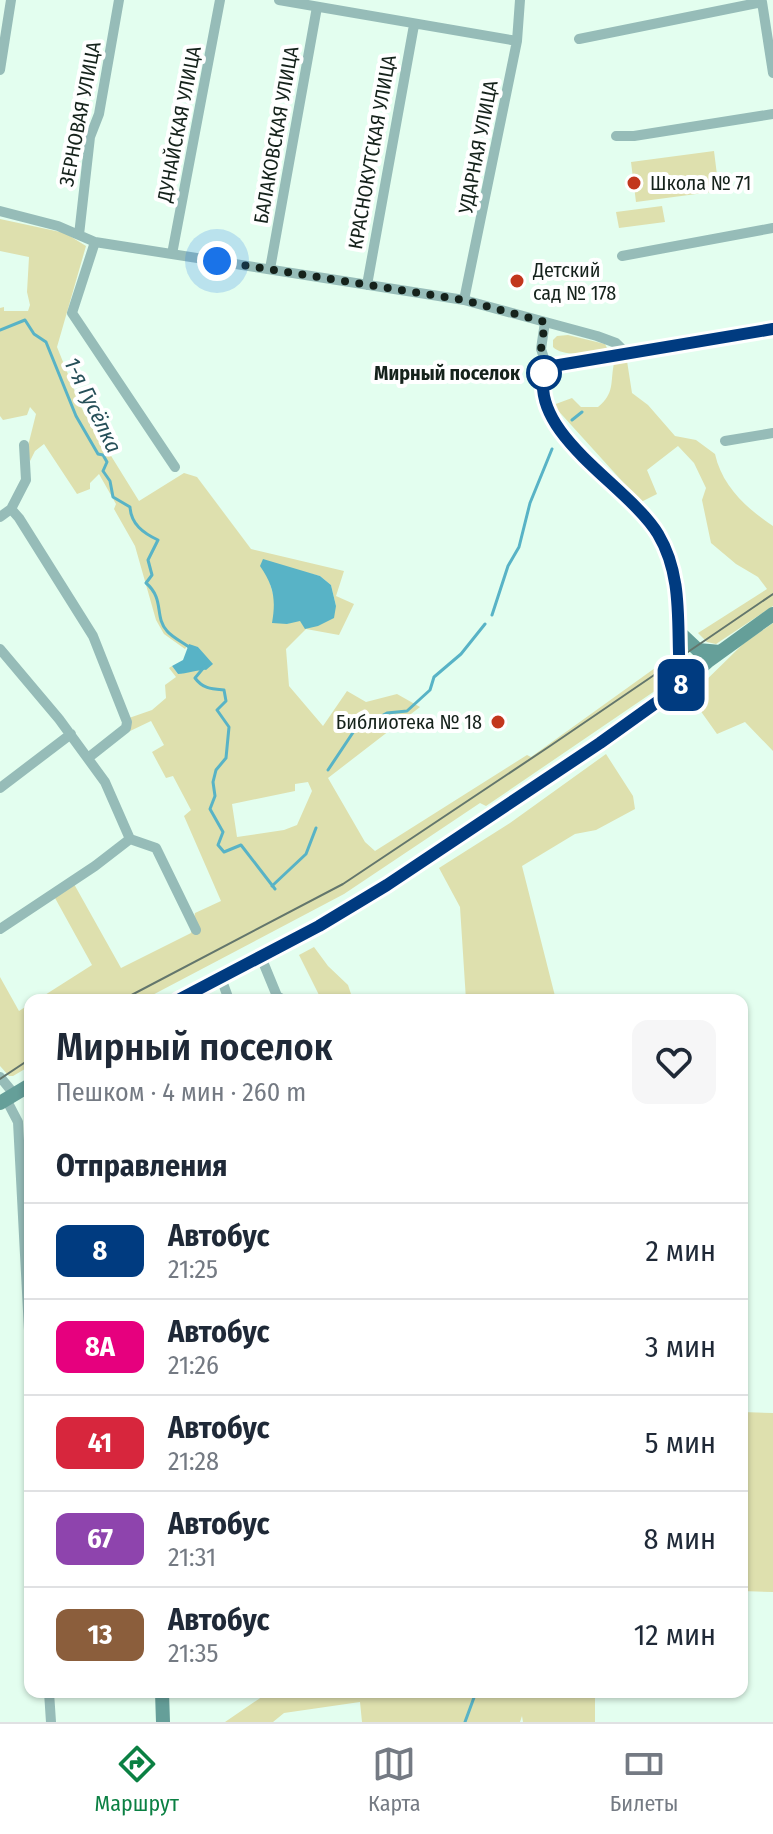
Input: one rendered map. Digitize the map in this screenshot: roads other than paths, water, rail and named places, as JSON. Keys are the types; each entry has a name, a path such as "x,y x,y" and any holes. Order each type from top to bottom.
{"main road":[{"path":"681,685 679,597 670,563 657,533 641,512 562,433 545,406 541,389 544,373 553,366 773,329"},
{"path":"190,994 332,918 428,859 600,743 773,614"},
{"path":"680,633 698,650 720,652"},
{"path":"162,1698 163,1722"}],"street":[{"path":"0,70 11,0"},
{"name":"ЗЕРНОВАЯ УЛИЦА","path":"79,235 90,137 99,114 119,0"},
{"name":"ДУНАЙСКАЯ УЛИЦА","path":"172,254 220,0"},
{"path":"279,0 517,41"},
{"name":"УДАРНАЯ УЛИЦА","path":"464,300 517,41 520,0"},
{"path":"579,39 762,2 773,73"},
{"name":"БАЛАКОВСКАЯ УЛИЦА","path":"270,269 317,7"},
{"name":"КРАСНОКУТСКАЯ УЛИЦА","path":"367,285 414,25"},
{"path":"616,136 634,136 773,114"},
{"path":"0,211 58,226 95,242 464,300 616,343 627,354"},
{"path":"622,256 773,228"},
{"path":"95,242 72,313 175,467"},
{"path":"545,322 541,349 548,370"},
{"path":"725,441 773,433"},
{"path":"0,517 11,509 26,480 24,445"},
{"path":"11,509 27,529 93,636 127,722 126,728 88,758"},
{"path":"0,649 71,734 105,782 130,839 156,848 196,930"},
{"path":"0,788 71,734"},
{"path":"0,929 130,839"},
{"path":"261,957 276,994"},
{"path":"221,978 227,994"},
{"path":"0,1077 18,1122 24,1236"},
{"path":"49,1698 51,1722"}],"water":[{"path":"263,559 320,576 331,585 336,606 334,618 305,629 300,621 272,623 273,593 260,566"},
{"path":"189,644 198,647 213,664 206,670 178,674 172,666 183,660"}],"waterway":[{"name":"1-я Гусёлка","path":"0,330 25,320 34,334 46,342 76,416 98,454 103,455 107,462 103,471 110,481 113,497 130,507 139,527 158,540 148,560 152,575 146,583 158,602 163,626 189,647"},
{"path":"572,420 582,412"},
{"path":"492,615 552,449"},
{"path":"328,770 354,731 387,713 407,711 430,690 434,677 461,654 485,624"},
{"name":"1-я Гусёлка","path":"205,666 195,678 212,689 224,690 226,701 217,710 229,727 226,758 216,770 213,782 215,796 210,809 223,832 218,845 224,852 241,845 275,889"},
{"path":"272,886 306,854 316,828"},
{"name":"1-я Гусёлка","path":"465,1722 474,1698"}],"tram line":[{"path":"133,994 343,884 773,594"},
{"path":"0,1079 24,1063"}],"place":[{"name":"Школа № 71","path":"634,183"},
{"name":"Детский сад № 178","path":"517,281"},
{"name":"Мирный поселок","path":"544,373"},
{"name":"Библиотека № 18","path":"498,722"}]}
